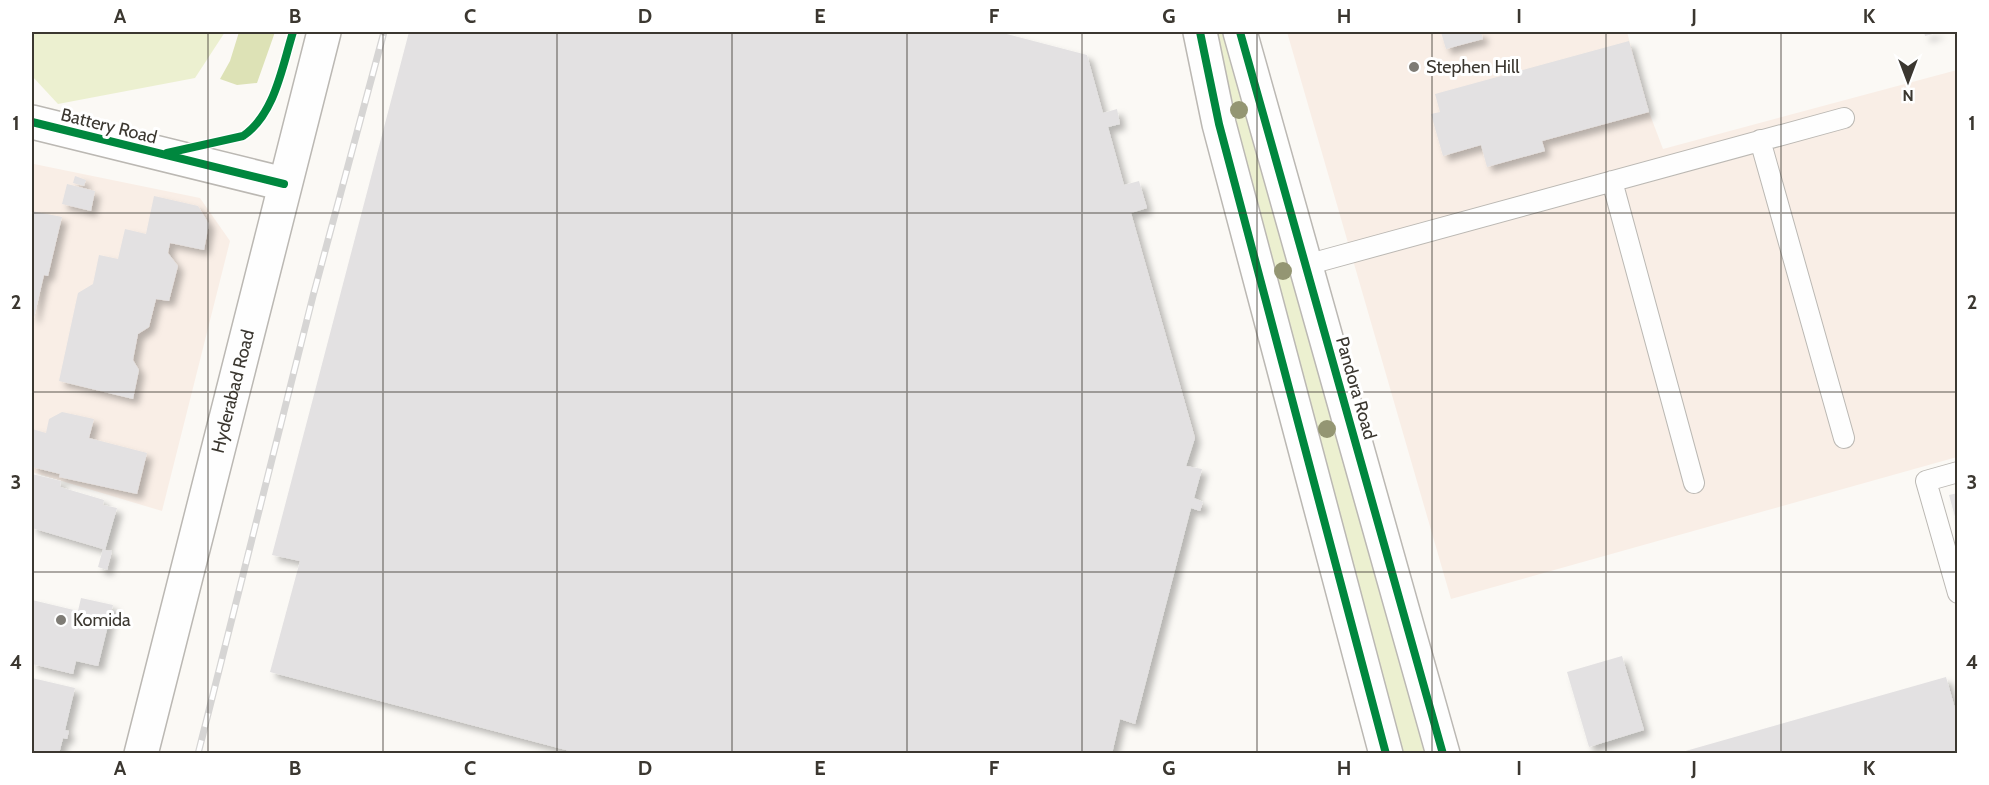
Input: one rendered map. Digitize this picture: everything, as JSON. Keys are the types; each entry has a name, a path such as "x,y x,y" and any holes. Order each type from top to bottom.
{"main road":[{"name":"Hyderabad Road","path":"141,753 324,32"},
{"path":"1200,32 1219,124 1386,753"},
{"name":"Pandora Road","path":"1240,32 1443,753"},
{"name":"Battery Road","path":"32,122 284,184"}],"lane":[{"path":"1306,265 1844,118"},
{"path":"1760,141 1844,438"},
{"path":"1612,181 1694,483"},
{"path":"1958,472 1926,481 1958,593"}],"shaded area":[{"path":"1287,32 1627,32 1649,112 1663,149 1957,70 1957,457 1451,599"},
{"path":"34,164 200,198 230,241 162,511 32,472 32,168"}],"green space":[{"path":"32,32 225,32 195,78 58,104 32,76"},
{"path":"239,32 275,32 257,83 237,85 220,79 230,61"},
{"path":"1210,32 1230,32 1427,753 1402,753 1225,110"}],"building":[{"path":"409,32 999,32 1087,55 1103,113 1117,109 1120,124 1108,127 1124,185 1139,181 1147,208 1131,213 1195,438 1186,466 1202,469 1194,498 1203,502 1200,511 1191,508 1135,724 1120,719 1112,754 581,754 270,672 300,561 272,555"},
{"path":"1441,32 1481,32 1483,39 1446,49"},
{"path":"1924,32 1941,32 1925,36"},
{"path":"1629,41 1649,112 1542,141 1545,151 1487,167 1481,145 1443,156 1431,114 1440,112 1435,94"},
{"path":"75,176 86,180 84,186 73,183"},
{"path":"67,184 95,191 91,211 62,204"},
{"path":"154,196 198,206 209,224 204,250 170,243 168,253 178,266 169,301 156,299 149,327 138,334 133,360 139,370 133,399 59,381 78,293 93,284 99,255 118,259 125,229 146,234"},
{"path":"32,211 62,217 48,276 44,275 34,318 32,317"},
{"path":"62,412 94,419 89,438 147,453 137,494 59,477 60,474 32,467 32,429 46,433 49,419"},
{"path":"32,474 61,481 60,487 104,500 103,505 117,508 105,550 112,551 107,570 98,567 103,549 32,528"},
{"path":"1958,493 1958,524 1957,524 1949,495"},
{"path":"81,598 113,605 98,666 76,661 73,674 32,664 32,600 78,611"},
{"path":"1622,656 1644,730 1589,747 1567,672"},
{"path":"1946,677 1958,719 1958,754 1675,754"},
{"path":"32,678 75,688 65,730 69,731 67,739 63,738 59,754 32,754"}],"railway":[{"path":"198,754 313,296 384,32"}],"cycle path":[{"path":"167,153 243,136 254,127 270,103 276,89 293,32"},
{"path":"1200,32 1219,124 1386,754"},
{"path":"1240,32 1443,754"},
{"path":"32,122 284,184"}],"place":[{"name":"Stephen Hill","path":"1414,67"},
{"name":"Komida","path":"61,620"}]}
